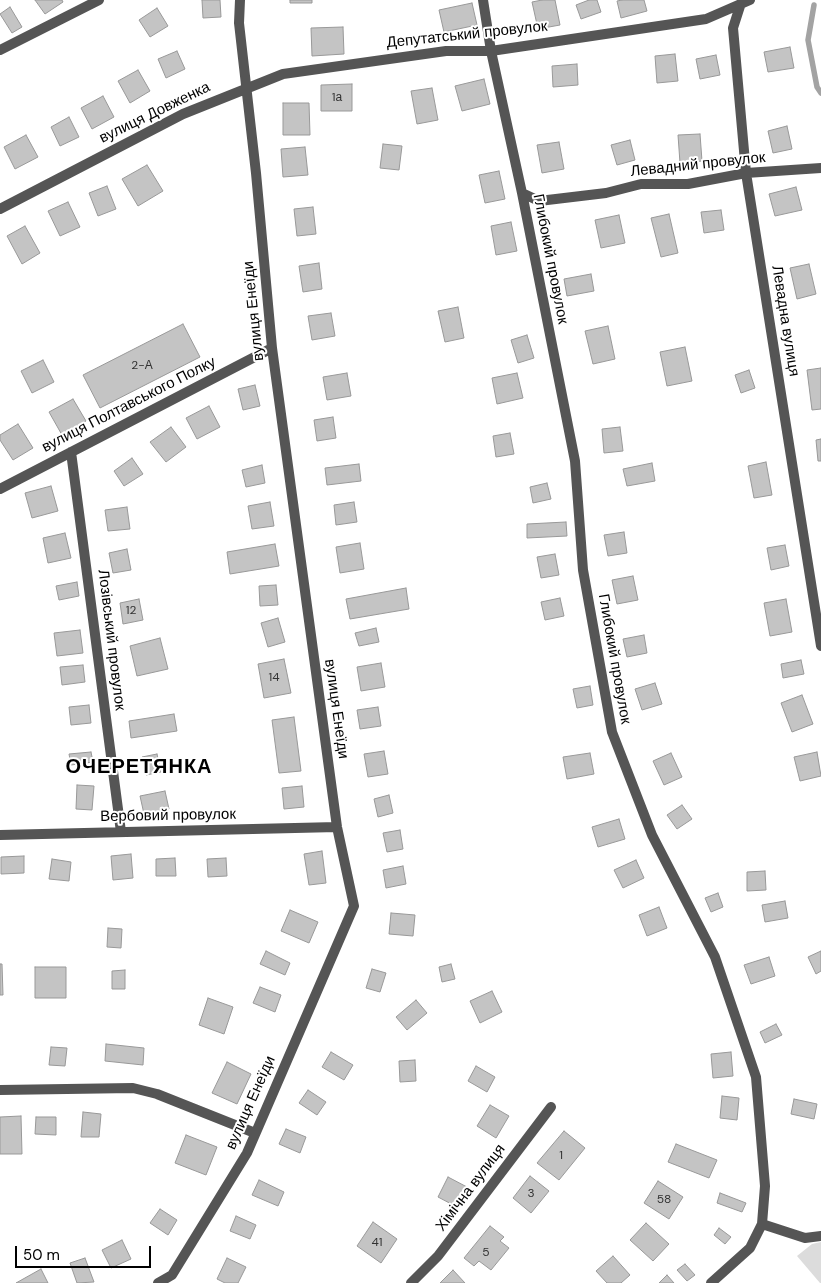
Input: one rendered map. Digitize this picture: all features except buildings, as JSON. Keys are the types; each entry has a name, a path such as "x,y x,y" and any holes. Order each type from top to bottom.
{"street":[{"path":"0,50 99,0"},
{"path":"240,0 239,23 246,88"},
{"name":"Глибокий провулок","path":"483,0 491,51 522,193 575,461 583,570 612,732 652,834 715,957 756,1077 765,1186 762,1224 750,1248 711,1283"},
{"name":"Депутатський провулок","path":"246,88 283,74 446,51 491,51 706,19 744,1"},
{"name":"Левадна вулиця","path":"744,1 733,28 746,173 821,646"},
{"name":"вулиця Довженка","path":"0,209 183,114 246,88"},
{"name":"вулиця Енеїди","path":"158,1283 172,1275 247,1153 354,906 336,827 272,348 246,88"},
{"name":"Левадний провулок","path":"522,193 539,201 606,193 641,184 688,184 746,173 821,168"},
{"name":"вулиця Полтавського Полку","path":"0,489 272,348"},
{"name":"Лозівський провулок","path":"71,452 121,832"},
{"name":"Вербовий провулок","path":"0,835 336,827"},
{"path":"0,1090 133,1088 158,1094 255,1133"},
{"name":"Хімічна вулиця","path":"410,1283 438,1256 552,1107"},
{"path":"762,1224 805,1238 821,1236"}],"shaded area":[{"path":"821,1242 820,1283 797,1256 812,1244"}],"waterway":[{"name":"ОЧЕРЕТЯНКА","path":"814,5 808,40 817,87 821,93"}],"district":[{"name":"ОЧЕРЕТЯНКА","path":"139,768"}]}
